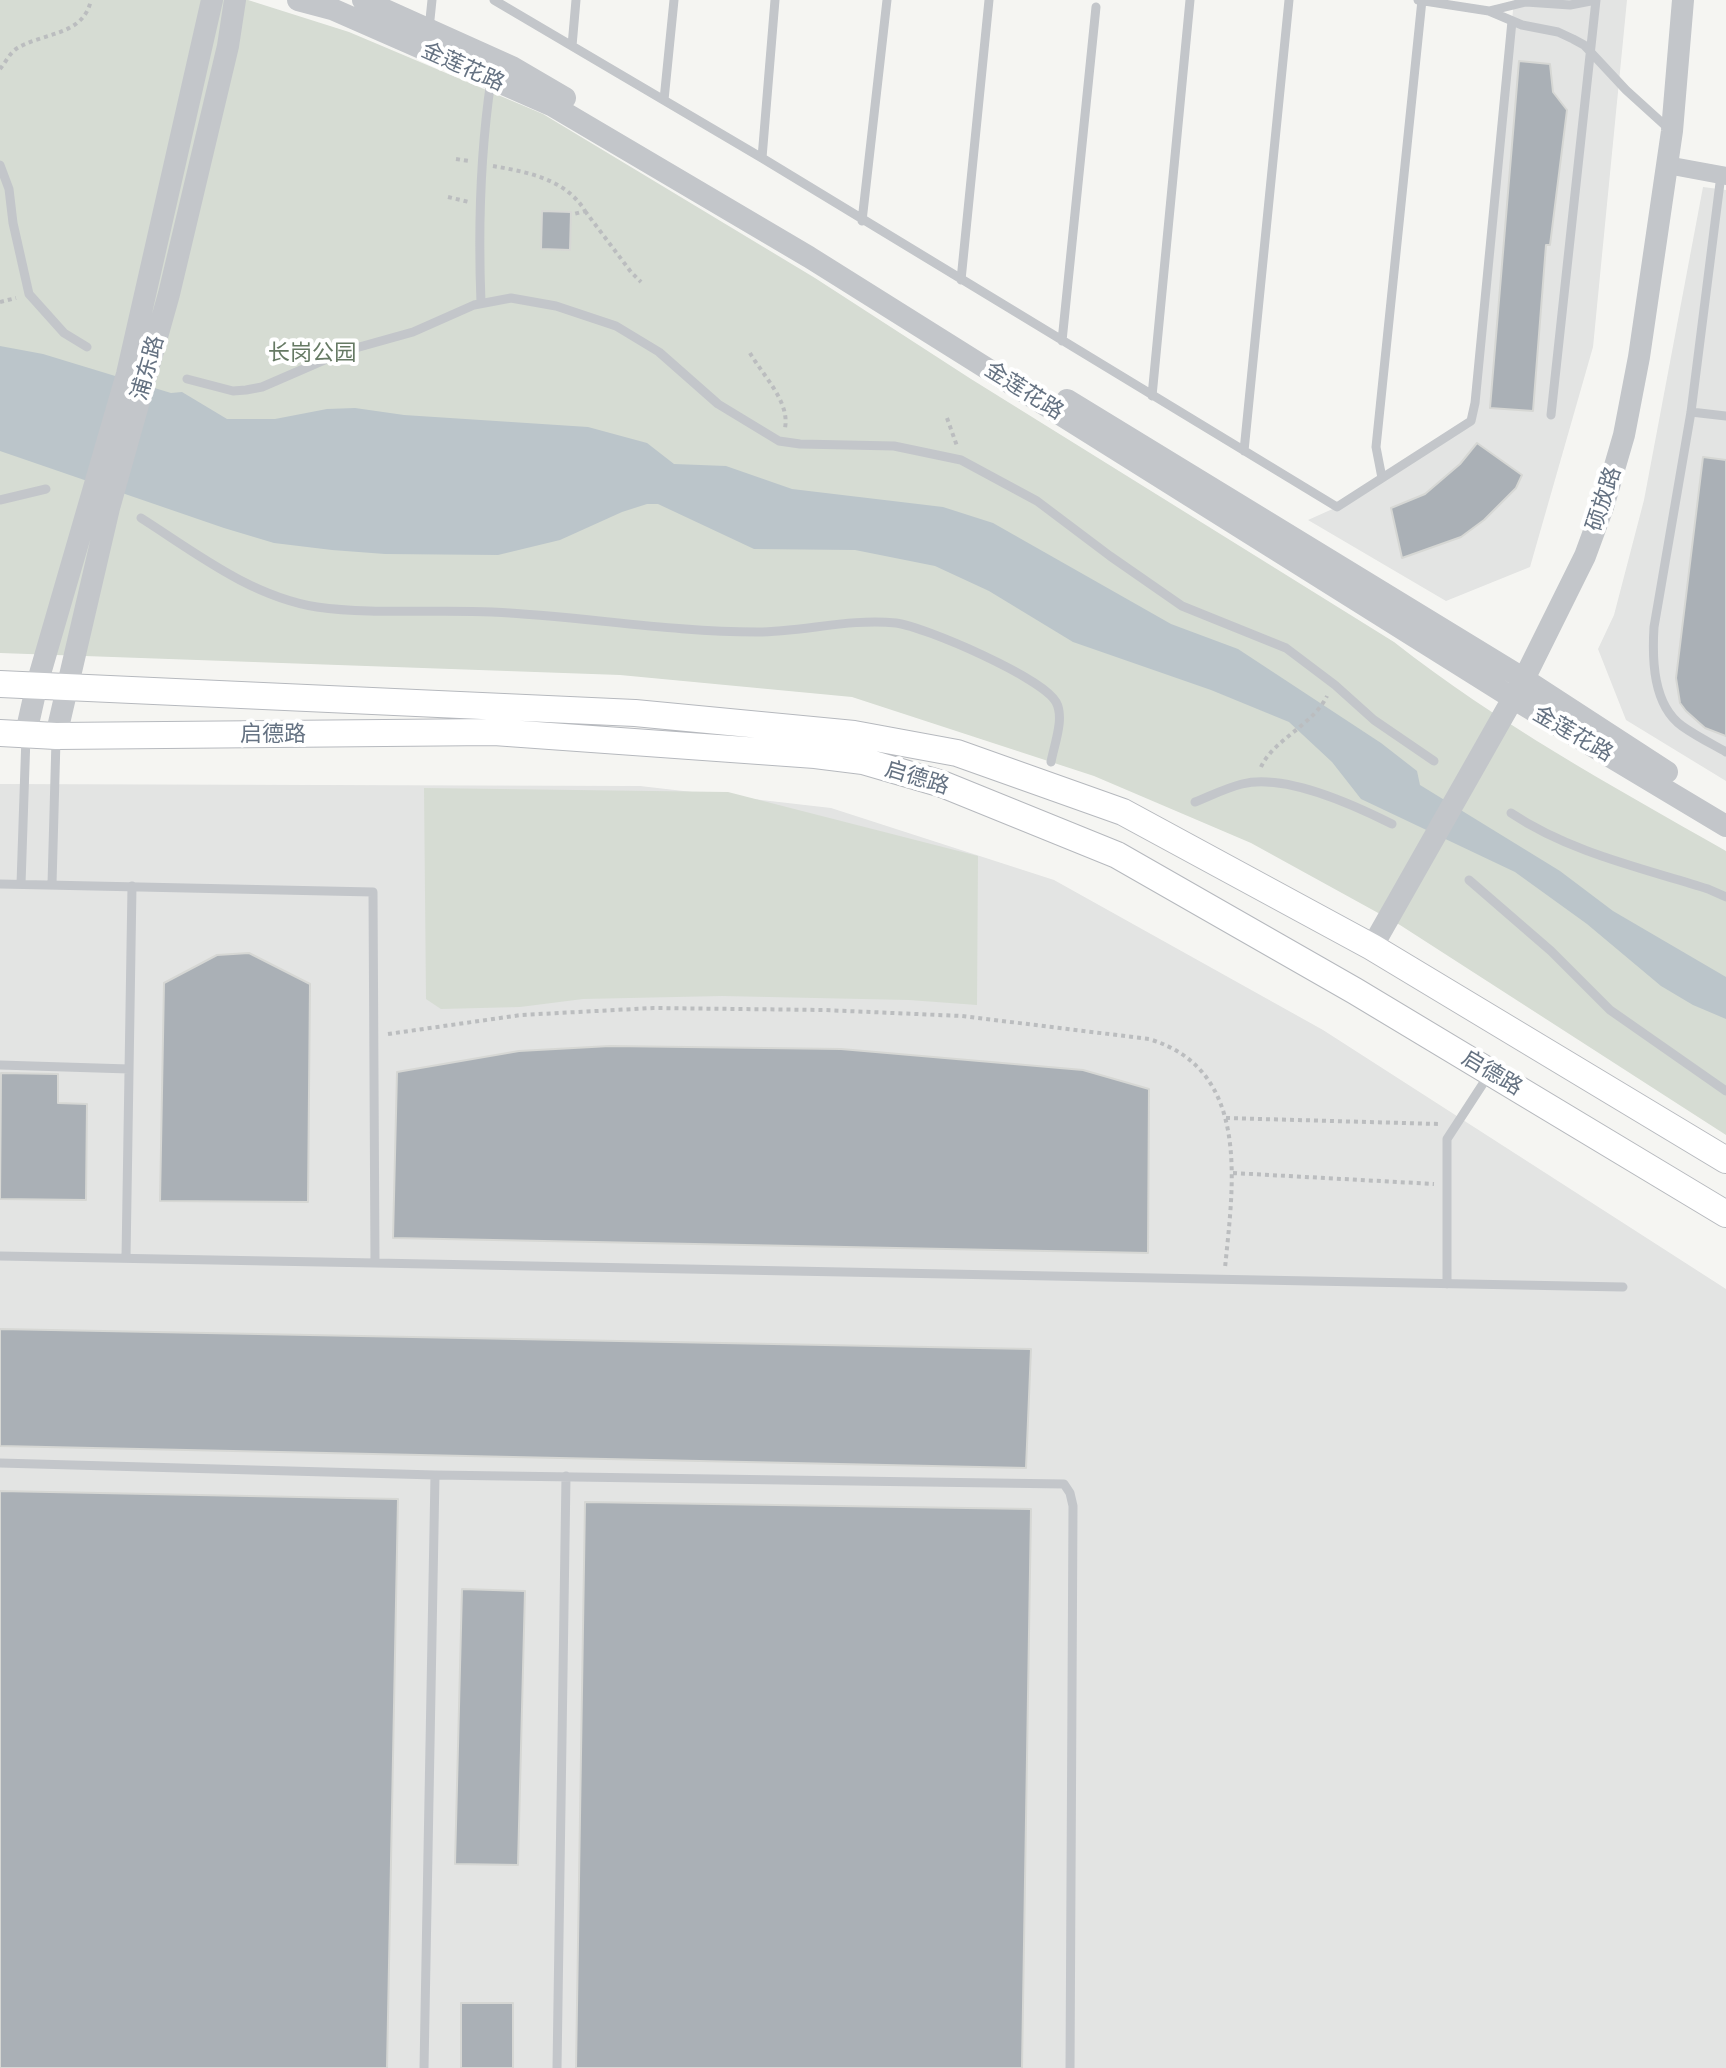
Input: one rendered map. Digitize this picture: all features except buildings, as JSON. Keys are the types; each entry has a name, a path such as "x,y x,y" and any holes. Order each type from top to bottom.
{"main road":[{"name":"启德路","path":"0,684 635,713 854,734 957,753 1123,812 1372,947 1726,1160"},
{"name":"启德路","path":"13,733 56,736 494,732 863,761 942,784 1117,855 1491,1072 1726,1214"}],"street":[{"name":"浦东路","path":"13,733 37,684 127,374 212,0"},
{"name":"浦东路","path":"56,736 109,508 169,294 228,46 235,0"},
{"name":"金莲花路","path":"298,0 332,9 553,106 809,257 1519,689 1554,701 1726,808"},
{"name":"金莲花路","path":"363,0 512,67 750,206 1519,689 1726,826"},
{"name":"硕放路","path":"1372,947 1519,689 1585,556 1603,507 1624,435 1639,357 1672,131 1683,0"},
{"path":"1667,165 1724,176"}],"lane":[{"path":"429,29 432,0"},
{"path":"494,0 762,158 1337,507 1471,421 1512,21"},
{"path":"572,46 576,0"},
{"path":"664,100 674,0"},
{"path":"762,158 775,0"},
{"path":"862,221 887,0"},
{"path":"961,280 989,0"},
{"path":"1152,396 1190,0"},
{"path":"1244,451 1289,0"},
{"path":"1415,0 1489,11 1512,21 1558,32 1584,45 1626,90 1672,131"},
{"path":"1382,478 1376,447 1422,0"},
{"path":"1489,11 1514,3 1570,5 1596,0 1551,415"},
{"path":"1062,341 1096,7"},
{"path":"481,303 479,204 491,79"},
{"path":"0,165 9,189 13,223 29,294 64,333 87,347"},
{"path":"1724,176 1691,412 1652,651 1656,679 1671,716 1681,726 1726,752"},
{"path":"187,379 233,391 262,387 345,351 413,332 481,303 511,298 556,306 616,326 659,352 718,404 783,442 894,446 961,460 1037,501 1182,606 1286,648 1374,720 1434,761"},
{"path":"1691,412 1726,416"},
{"path":"0,500 46,489"},
{"path":"141,518 242,582 282,598 314,606 494,612 737,631 880,623 914,627 967,646 1043,689 1056,701 1059,719 1051,762"},
{"path":"13,733 21,884"},
{"path":"52,884 56,736"},
{"path":"1195,802 1243,783 1294,784 1392,824"},
{"path":"1511,813 1566,843 1726,897"},
{"path":"1469,880 1551,951 1610,1010 1726,1091"},
{"path":"0,884 373,892 375,1263"},
{"path":"126,1258 132,886"},
{"path":"0,1065 129,1069"},
{"path":"1447,1284 1447,1139 1491,1072"},
{"path":"0,1256 1623,1287"},
{"path":"0,1463 435,1475 1055,1482 1067,1487 1073,1506 1070,2068"},
{"path":"424,2068 435,1475"},
{"path":"557,2068 566,1476"}],"path":[{"path":"0,69 15,50 82,21 91,0"},
{"path":"481,163 543,178 577,198 641,282"},
{"path":"448,197 479,204"},
{"path":"574,214 585,211"},
{"path":"750,353 785,404 787,420 783,442"},
{"path":"947,418 961,460"},
{"path":"1263,782 1261,766 1271,751 1284,743 1323,705 1335,685"},
{"path":"374,1037 521,1015 653,1008 824,1010 962,1016 1119,1034 1170,1045 1188,1057 1208,1079 1226,1118 1233,1173 1224,1279"},
{"path":"1226,1118 1456,1124"},
{"path":"1233,1173 1447,1185"}],"shaded area":[{"path":"1514,0 1627,0 1593,347 1530,567 1446,601 1308,520 1337,507 1471,421"},
{"path":"1703,187 1726,190 1726,781 1626,720 1598,649 1614,615 1644,500"},
{"path":"0,346 43,354 171,393 182,392 227,419 275,419 327,409 355,408 404,415 588,427 647,443 674,464 726,466 792,489 943,507 993,523 1171,624 1238,649 1381,743 1417,771 1420,785 1560,871 1613,911 1726,977 1726,1019 1693,1005 1661,986 1587,924 1515,872 1361,799 1332,762 1289,722 1211,690 1073,642 989,591 935,566 855,550 754,549 658,504 622,512 560,540 498,555 385,554 274,543 0,451"},
{"path":"0,784 640,786 831,808 1054,880 1323,1030 1726,1289 1726,2068 0,2068"}],"green space":[{"name":"长岗公园","path":"0,0 248,0 349,32 543,114 815,278 971,379 1394,642 1514,727 1726,851 1726,1135 1400,925 1251,843 1094,776 852,697 620,675 0,653"},
{"path":"424,788 728,792 978,856 977,1005 909,1000 722,996 583,999 520,1007 441,1009 426,999"}]}
